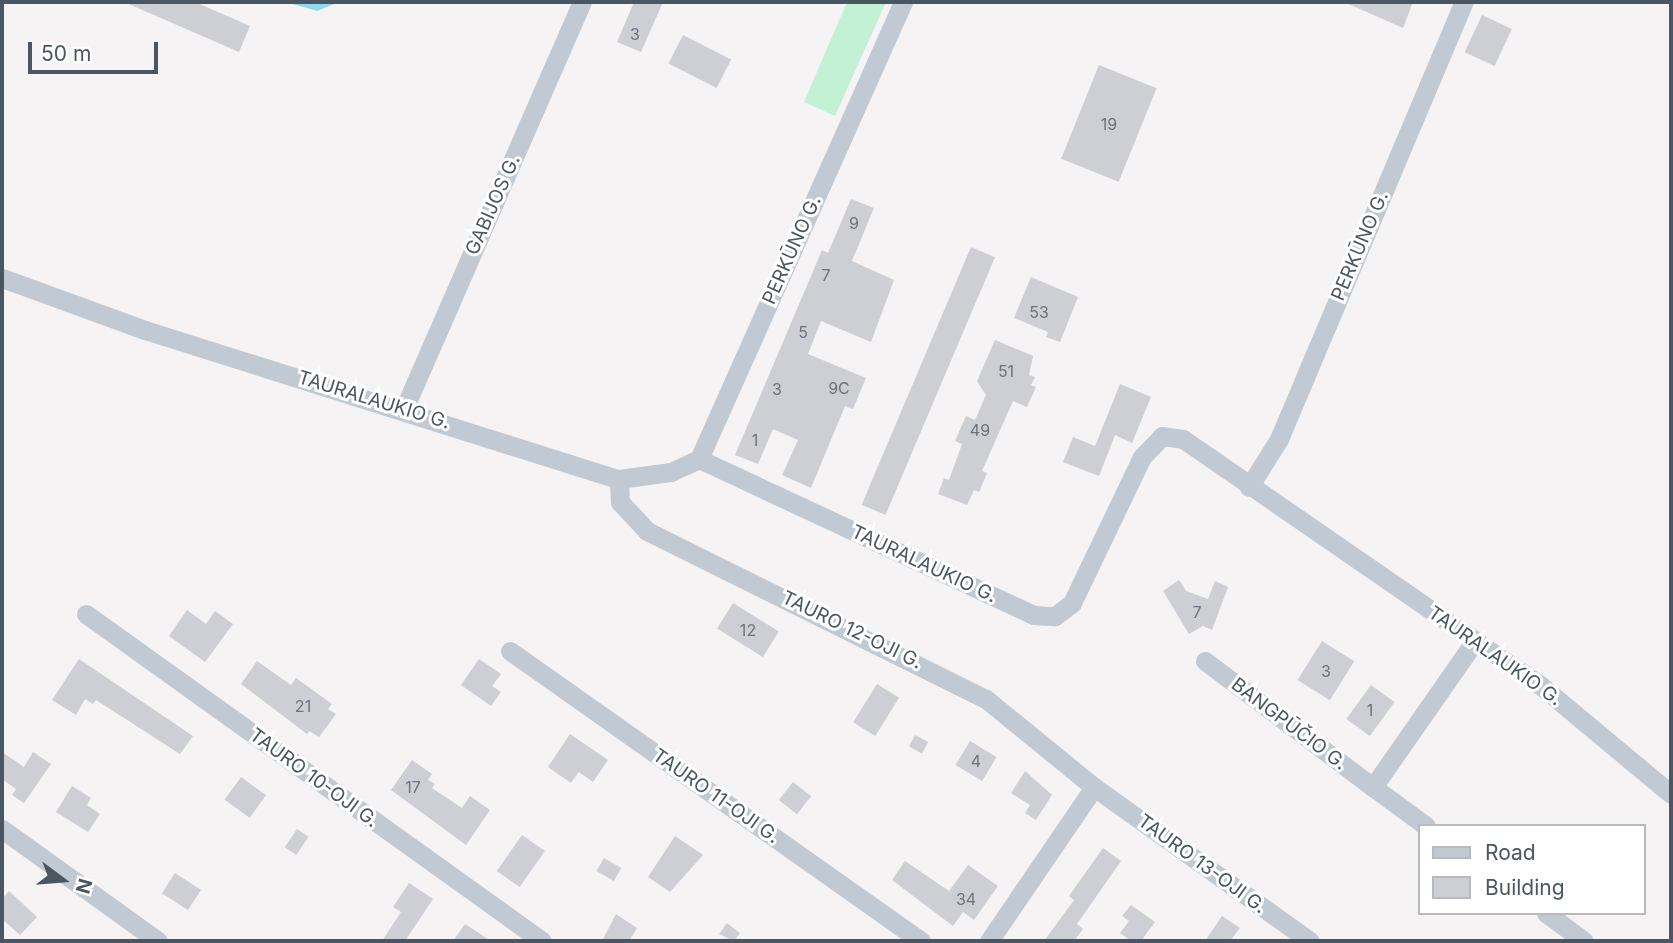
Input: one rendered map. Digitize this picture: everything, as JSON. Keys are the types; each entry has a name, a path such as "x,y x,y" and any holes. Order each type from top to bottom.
{"street":[{"name":"GABIJOS G.","path":"404,409 582,2"},
{"name":"PERKŪNO G.","path":"699,460 903,2"},
{"name":"PERKŪNO G.","path":"1249,487 1279,439 1464,2"},
{"name":"TAURALAUKIO G.","path":"2,278 145,330 619,478 671,472 699,460 1033,615 1055,616 1072,603 1142,457 1163,436 1183,439 1540,685 1671,794"},
{"name":"TAURO 12-OJI G.","path":"619,478 620,502 647,531 986,699 1094,787"},
{"name":"TAURO 10-OJI G.","path":"86,614 542,941"},
{"path":"1373,787 1475,641"},
{"name":"TAURO 11-OJI G.","path":"510,651 921,941"},
{"name":"BANGPŪČIO G.","path":"1205,661 1423,824"},
{"path":"989,941 1094,787"},
{"name":"TAURO 13-OJI G.","path":"1094,787 1310,941"},
{"path":"2,829 158,941"},
{"path":"1549,915 1584,941"}],"green space":[{"path":"847,2 886,2 835,116 804,102"}],"water":[{"path":"286,2 339,2 317,11"}],"building":[{"path":"124,2 195,2 250,26 239,52"},
{"path":"634,2 663,2 641,52 617,42"},
{"path":"1344,2 1413,2 1403,28"},
{"path":"1482,15 1512,29 1495,66 1465,52"},
{"path":"683,35 731,60 717,88 668,64"},
{"path":"1099,65 1156,88 1119,182 1061,159"},
{"path":"851,199 874,208 852,261 894,280 871,342 821,321 808,354 866,378 853,409 845,406 811,488 782,475 798,440 773,429 758,464 735,455 822,250 828,253"},
{"path":"971,247 995,257 886,515 862,505"},
{"path":"1031,277 1078,297 1060,342 1046,337 1048,332 1014,318"},
{"path":"995,340 1033,356 1029,375 1035,377 1031,385 1036,387 1027,407 1013,401 982,471 987,473 979,492 974,490 967,505 938,494 944,478 949,480 962,444 955,441 966,416 975,420 986,395 977,381"},
{"path":"1120,384 1151,397 1132,443 1115,435 1099,476 1063,462 1073,437 1095,446"},
{"path":"1179,580 1186,591 1208,599 1215,581 1228,587 1212,630 1203,626 1189,634 1163,591"},
{"path":"733,603 779,632 763,657 717,628"},
{"path":"187,610 206,624 215,611 233,624 205,662 169,636"},
{"path":"1322,641 1354,661 1330,700 1298,680"},
{"path":"79,659 193,736 180,754 96,700 93,704 85,699 76,715 52,700"},
{"path":"479,659 501,674 492,686 501,692 491,706 461,685"},
{"path":"257,661 291,685 296,678 332,704 328,709 336,714 319,737 309,731 307,734 241,684"},
{"path":"877,684 899,698 875,736 853,722"},
{"path":"1371,685 1394,702 1370,736 1346,719"},
{"path":"570,734 608,760 593,782 579,772 571,783 548,767"},
{"path":"915,735 928,742 922,754 909,746"},
{"path":"970,741 997,757 982,781 956,765"},
{"path":"2,752 24,767 33,752 51,764 24,803 12,795 16,789 2,779"},
{"path":"412,760 432,774 428,780 435,784 432,788 462,808 470,796 490,810 466,845 391,790"},
{"path":"1025,771 1052,795 1036,820 1025,813 1030,805 1011,793"},
{"path":"241,777 266,795 250,818 225,800"},
{"path":"793,782 811,796 797,814 779,800"},
{"path":"72,786 91,798 87,805 100,814 88,832 56,812"},
{"path":"297,829 309,837 296,855 285,847"},
{"path":"522,835 545,851 520,887 497,871"},
{"path":"675,836 703,855 670,892 648,877"},
{"path":"1103,848 1121,861 1077,924 1083,929 1074,941 1044,941 1074,900 1069,896"},
{"path":"604,858 621,868 614,881 596,871"},
{"path":"905,861 949,891 968,865 998,886 974,920 963,912 953,926 892,880"},
{"path":"175,873 201,890 188,910 162,893"},
{"path":"409,883 433,899 405,941 382,941 401,912 393,907"},
{"path":"9,891 37,917 20,935 2,919 2,899"},
{"path":"1131,905 1155,922 1141,941 1131,941 1120,933 1129,921 1122,916"},
{"path":"616,914 637,928 629,941 602,941"},
{"path":"1222,916 1240,928 1230,941 1205,941"},
{"path":"727,923 740,933 734,941 719,934"},
{"path":"465,924 491,941 453,941"}]}
